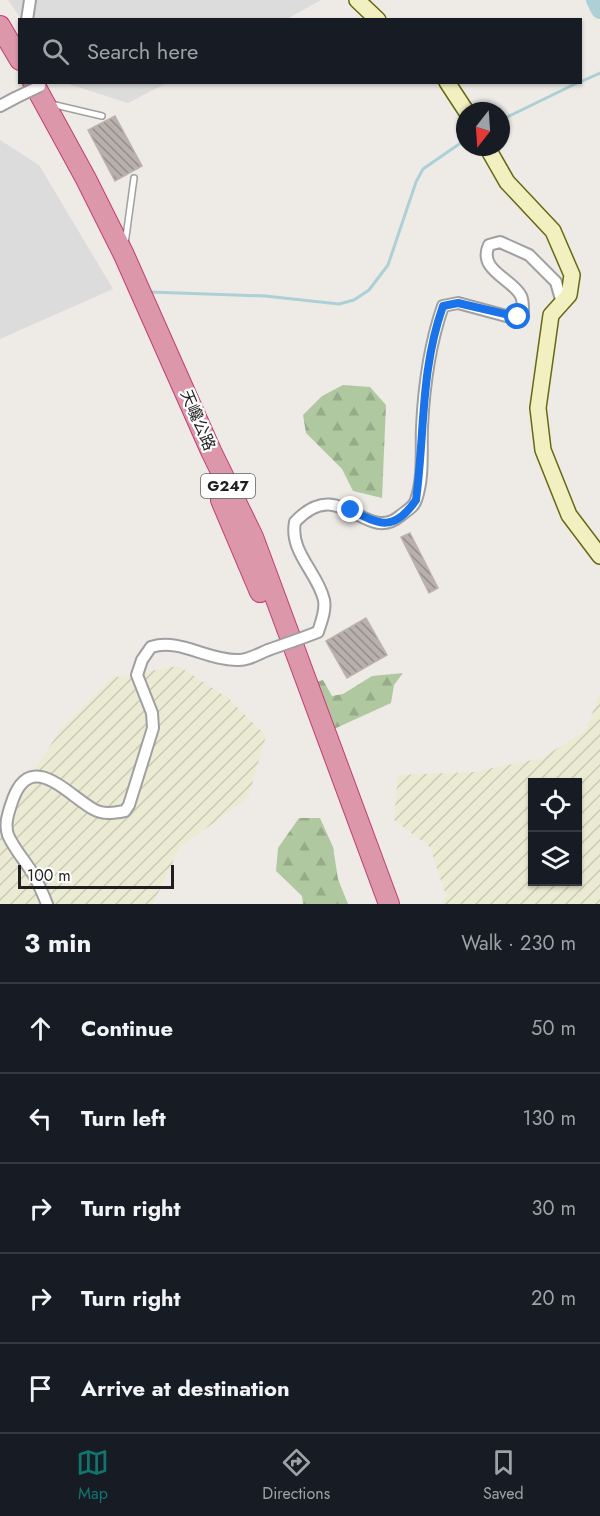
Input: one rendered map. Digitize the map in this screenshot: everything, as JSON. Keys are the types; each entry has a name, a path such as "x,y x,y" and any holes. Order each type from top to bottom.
{"highway":[{"path":"0,26 18,57"},
{"path":"0,41 18,71"},
{"name":"天巉公路","path":"34,89 124,255 211,451 253,537 389,904"},
{"name":"天巉公路","path":"34,89 83,186 160,355 272,622 376,904"}],"street":[{"path":"27,18 30,0"},
{"path":"357,0 376,18"},
{"path":"448,84 460,102"},
{"path":"0,106 34,89"},
{"path":"492,156 507,182 554,231 572,275 569,295 551,315 538,408 543,450 569,515 600,556"},
{"path":"47,904 34,876 8,835 6,818 17,789 28,777 36,775 64,787 94,810 110,814 125,811 129,805 153,728 152,713 137,675 142,660 152,647 173,643 209,657 240,661 318,632 324,609 323,598 297,546 293,530 295,522 306,510 320,504 351,510 378,524 394,521 412,507 416,500 419,476 424,387 432,337 443,306 458,303 510,317 518,317 523,311 521,296 497,274 487,260 486,252 489,245 500,242 529,255 556,282 562,303"}],"lane":[{"path":"34,89 102,116"},
{"path":"124,255 134,178"}],"shaded area":[{"path":"8,0 321,0 289,18 20,18"},
{"path":"68,84 165,84 128,103"},
{"path":"0,140 39,165 113,289 0,339"}],"green space":[{"path":"343,385 370,387 386,405 382,498 353,491 342,469 306,433 303,415 322,396"},
{"path":"178,666 228,698 266,736 248,798 180,847 153,904 0,904 0,836 19,793 61,729 112,678"},
{"path":"403,673 394,685 391,703 334,729 316,682 323,680 332,696 343,694 372,676"},
{"path":"600,694 600,904 441,904 446,896 430,847 394,820 398,775 473,772 542,758 585,731"},
{"path":"299,818 320,818 333,847 338,879 348,904 303,904 302,896 276,871 278,848"}],"building":[{"path":"115,116 142,166 115,181 88,130"},
{"path":"410,533 438,588 429,593 401,537"},
{"path":"366,618 387,655 347,678 326,641"}],"waterway":[{"path":"595,0 600,10"},
{"path":"582,81 600,73"},
{"path":"510,116 575,84"},
{"path":"150,292 265,296 339,304 354,300 369,290 388,265 416,182 423,169 456,146"}],"route":[{"path":"351,510 378,524 394,521 412,507 416,500 424,387 432,337 443,306 458,303 510,317 518,317"}]}
